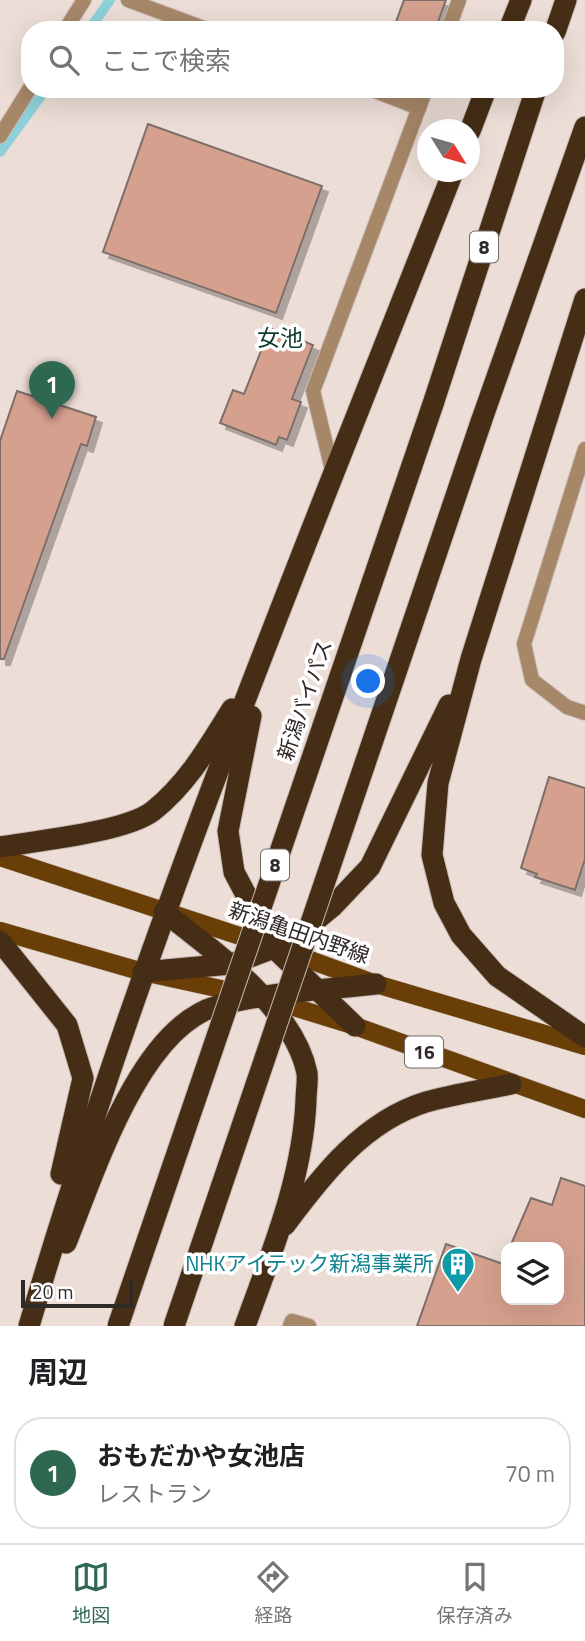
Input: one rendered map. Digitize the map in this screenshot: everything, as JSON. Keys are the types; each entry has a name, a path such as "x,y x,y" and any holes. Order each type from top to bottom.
{"highway":[{"path":"513,21 521,0"},
{"path":"559,21 566,0"},
{"path":"475,119 483,98"},
{"name":"新潟バイパス","path":"118,1326 432,404 533,98"},
{"path":"174,1326 481,422 585,127"},
{"path":"29,1326 77,1163 164,912 449,182"},
{"path":"585,299 471,659 438,783 432,855 444,903 461,935 497,976 585,1037"},
{"path":"143,972 231,964 274,947 303,931 332,906 370,867 471,659"},
{"path":"0,847 104,830 151,813 194,771 261,662"},
{"path":"261,662 228,831 234,872 274,947 355,1026"},
{"path":"164,912 231,964 263,998 293,1038 307,1074 304,1132 278,1235 245,1326"},
{"path":"0,941 67,1025 83,1078 29,1326"},
{"path":"29,1326 122,1103 175,1027 215,1006 376,984"},
{"path":"278,1235 320,1177 373,1128 424,1103 511,1084"}],"main road":[{"name":"新潟亀田内野線","path":"0,857 274,947 376,984 585,1046"},
{"name":"16","path":"0,931 143,972 263,998 355,1026 585,1109"}],"street":[{"path":"70,21 83,0"},
{"path":"128,0 185,21"},
{"path":"451,21 459,0"},
{"path":"0,136 24,98"},
{"path":"394,98 419,107"},
{"path":"333,476 313,391 422,98"},
{"path":"585,449 524,644 532,680 567,707 585,713"},
{"path":"291,1324 309,1326"}],"building":[{"path":"404,0 446,0 438,21 396,21"},
{"path":"148,124 322,186 276,313 103,252"},
{"path":"270,328 313,345 292,399 301,402 287,440 279,437 276,445 220,423 233,390 244,394"},
{"path":"17,391 96,417 87,446 81,444 4,659 0,659 0,441"},
{"path":"549,777 585,788 585,859 575,890 535,877 537,874 521,868"},
{"path":"561,1178 585,1186 585,1326 417,1326 446,1244 501,1263 501,1305 564,1305 564,1242 512,1242 531,1198 552,1205"}],"waterway":[{"path":"95,21 110,0"},
{"path":"0,152 39,98"}],"place":[{"name":"おもだかや女池店","path":"52,419"},
{"name":"NHKアイテック新潟事業所","path":"458,1294"}],"district":[{"name":"女池","path":"280,338"}]}
